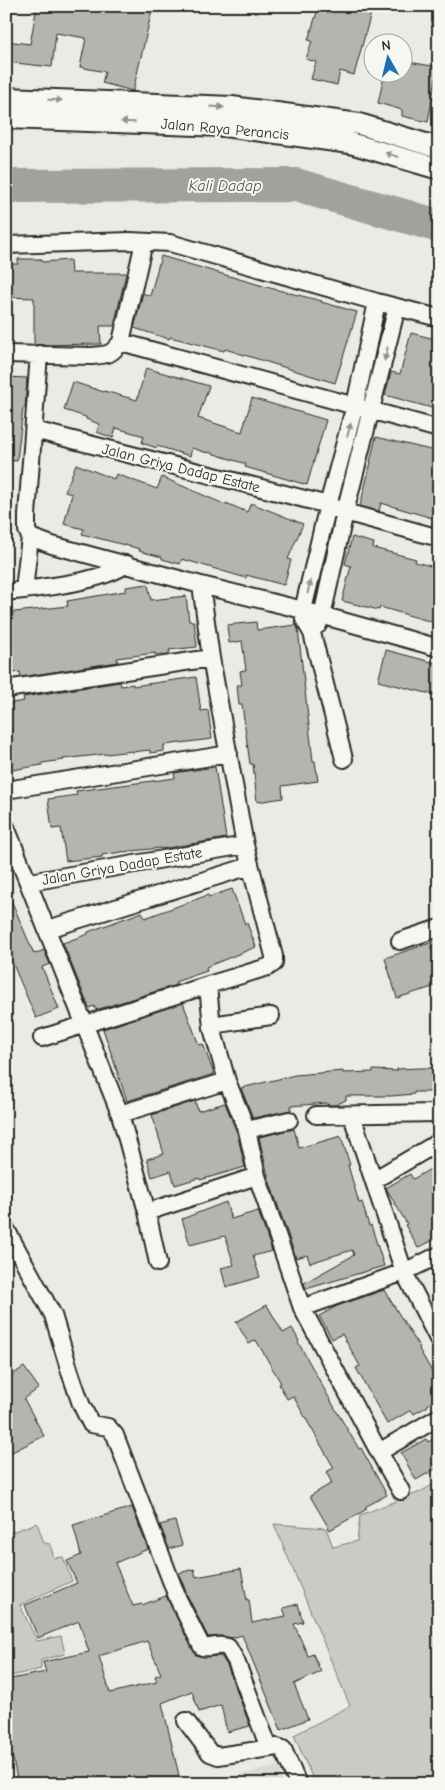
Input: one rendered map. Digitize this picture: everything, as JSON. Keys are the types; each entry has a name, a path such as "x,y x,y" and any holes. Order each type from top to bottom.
{"street":[{"name":"Jalan Raya Perancis","path":"6,98 232,107 359,124 439,148"},
{"name":"Jalan Raya Perancis","path":"6,118 224,126 350,143 439,169"},
{"path":"6,354 102,355 113,352 121,342 144,242"},
{"path":"6,245 170,243 439,318"},
{"path":"344,759 312,634 304,619 303,610 355,405 377,302"},
{"path":"312,634 322,616 345,512 398,307"},
{"path":"121,342 439,429"},
{"path":"24,590 30,537 27,530 27,515 40,354"},
{"name":"Jalan Griya Dadap Estate","path":"34,430 328,506 439,538"},
{"path":"30,537 52,545 303,610 439,648"},
{"path":"6,592 97,578 118,570 126,564"},
{"path":"42,1038 208,985 268,968 274,963 274,956 245,845 210,658 201,585"},
{"path":"6,689 210,658"},
{"path":"6,790 229,754"},
{"name":"Jalan Griya Dadap Estate","path":"6,827 30,882 120,1114 158,1263"},
{"name":"Jalan Griya Dadap Estate","path":"30,882 245,845"},
{"name":"Jalan Griya Dadap Estate","path":"48,929 250,866"},
{"path":"400,941 439,928"},
{"path":"208,985 212,1025 227,1081 247,1130 257,1176 302,1308 401,1490"},
{"path":"212,1025 271,1016"},
{"path":"120,1114 227,1081"},
{"path":"316,1115 352,1116 439,1113"},
{"path":"352,1116 404,1272 439,1341"},
{"path":"247,1130 290,1120"},
{"path":"374,1180 439,1142"},
{"path":"146,1212 257,1176"},
{"path":"6,1229 53,1315 81,1404 91,1424 108,1427 115,1435 178,1599 202,1647 206,1648 220,1644 228,1647 236,1661 269,1748"},
{"path":"302,1308 404,1272 439,1255"},
{"path":"379,1452 439,1416"},
{"path":"186,1721 210,1753 218,1756 277,1747 283,1749 298,1784"}],"shaded area":[{"path":"439,1481 439,1784 315,1784 294,1735 350,1706 274,1524 326,1528 333,1547 357,1541 360,1515 420,1492"},
{"path":"37,1523 44,1543 50,1544 54,1558 63,1557 72,1581 20,1605 37,1641 61,1636 65,1654 41,1660 41,1669 6,1677 6,1534"},
{"path":"279,1766 283,1784 196,1784"}],"building":[{"path":"37,6 153,6 133,91 102,83 105,72 80,67 86,38 56,33 52,67 6,62 6,41 30,44"},
{"path":"319,6 373,6 366,32 362,32 362,46 354,75 340,71 337,85 311,79 316,62 306,59 312,41 308,40"},
{"path":"412,63 438,67 428,122 402,116 402,110 378,103 383,82 412,82"},
{"path":"161,256 357,312 335,383 225,349 224,351 170,337 169,339 134,328 143,293 150,296"},
{"path":"18,259 42,259 42,262 70,260 71,273 126,273 114,326 100,326 101,344 34,345 34,298 6,297 6,264 18,264"},
{"path":"411,333 439,340 439,410 385,395 391,372 400,374"},
{"path":"146,368 209,386 198,418 242,432 252,398 326,420 307,485 245,467 246,464 192,448 190,456 157,446 157,448 142,443 144,436 116,428 113,438 97,432 99,424 86,419 86,417 64,410 73,382 137,400"},
{"path":"6,377 27,378 25,408 23,408 17,461 6,460"},
{"path":"376,437 439,452 439,520 381,503 379,511 360,506"},
{"path":"76,464 114,479 116,474 157,489 162,477 226,505 226,503 247,512 251,503 303,524 288,559 291,560 284,585 246,575 246,578 182,559 180,564 139,551 140,549 82,534 84,529 64,524 72,494 65,492"},
{"path":"352,537 374,543 373,548 416,559 415,562 439,568 431,602 439,605 439,624 380,607 379,610 342,601 351,566 345,564"},
{"path":"148,584 151,600 186,596 189,621 194,621 197,647 169,650 170,653 117,658 118,662 21,677 20,672 6,674 6,648 11,647 6,613 68,606 67,601 126,591 126,587"},
{"path":"256,622 257,630 296,625 298,629 313,761 315,761 318,781 282,786 283,798 257,802 253,764 250,764 242,705 239,705 237,685 242,685 240,671 246,670 242,641 229,643 227,625"},
{"path":"386,650 439,664 439,696 378,681"},
{"path":"196,677 201,711 208,710 212,739 164,745 164,751 150,753 150,750 132,751 63,759 42,763 42,765 6,771 6,704 24,701 23,697 120,682 121,686 133,684 133,686"},
{"path":"215,767 226,838 161,849 121,852 102,855 102,857 66,861 61,828 52,829 48,799 77,795 76,791 175,778 174,773"},
{"path":"6,888 34,954 44,950 50,964 42,967 59,1009 36,1018 6,948"},
{"path":"232,889 256,947 206,967 207,971 175,982 176,985 96,1010 94,1006 89,1008 63,943 142,912 145,918 208,895 209,897"},
{"path":"439,940 439,985 397,998 385,958"},
{"path":"183,1003 199,1045 203,1044 214,1074 127,1101 103,1029"},
{"path":"439,1068 439,1092 414,1092 414,1094 391,1096 346,1096 346,1100 335,1105 327,1105 327,1103 291,1106 291,1110 253,1118 241,1088 295,1075 343,1071 343,1073 373,1072 373,1070 397,1071 397,1069"},
{"path":"195,1101 198,1111 225,1103 237,1133 245,1167 175,1185 171,1171 152,1177 147,1159 164,1154 152,1115"},
{"path":"294,1129 299,1148 341,1136 359,1203 362,1202 384,1266 306,1289 304,1283 354,1255 352,1250 310,1263 307,1255 296,1258 269,1180 259,1137"},
{"path":"439,1164 439,1237 418,1248 405,1225 407,1224 386,1188 410,1174 413,1179"},
{"path":"226,1202 231,1219 258,1211 272,1251 253,1256 260,1277 226,1287 221,1268 234,1265 225,1236 190,1245 182,1219"},
{"path":"384,1290 420,1348 439,1384 439,1398 414,1414 411,1410 387,1424 356,1368 360,1366 342,1334 332,1339 319,1316 337,1306"},
{"path":"267,1305 283,1333 292,1328 337,1412 359,1449 361,1448 387,1495 330,1530 310,1496 332,1483 326,1472 334,1468 293,1396 287,1399 279,1384 281,1383 256,1340 249,1344 236,1322"},
{"path":"24,1367 39,1388 24,1399 44,1436 6,1455 6,1379"},
{"path":"439,1436 439,1467 416,1480 401,1453 426,1439 428,1442"},
{"path":"132,1507 148,1549 115,1563 133,1606 142,1605 166,1596 196,1655 205,1657 221,1656 227,1665 250,1726 227,1732 221,1705 199,1712 192,1691 162,1703 181,1784 18,1784 6,1725 6,1680 46,1672 43,1662 89,1652 79,1621 38,1638 25,1605 77,1583 67,1561 81,1555 73,1525","holes":["147,1641 161,1674 155,1676 157,1682 110,1693 99,1656"]},
{"path":"175,1521 182,1545 169,1549 160,1525"},
{"path":"194,1569 196,1577 241,1569 247,1600 249,1600 252,1623 286,1616 283,1608 298,1604 303,1622 294,1624 308,1656 313,1654 321,1672 294,1684 308,1719 281,1730 242,1635 232,1638 221,1636 208,1637 187,1595 179,1573"}],"waterway":[{"name":"Kali Dadap","path":"6,186 296,185 439,226"}]}
